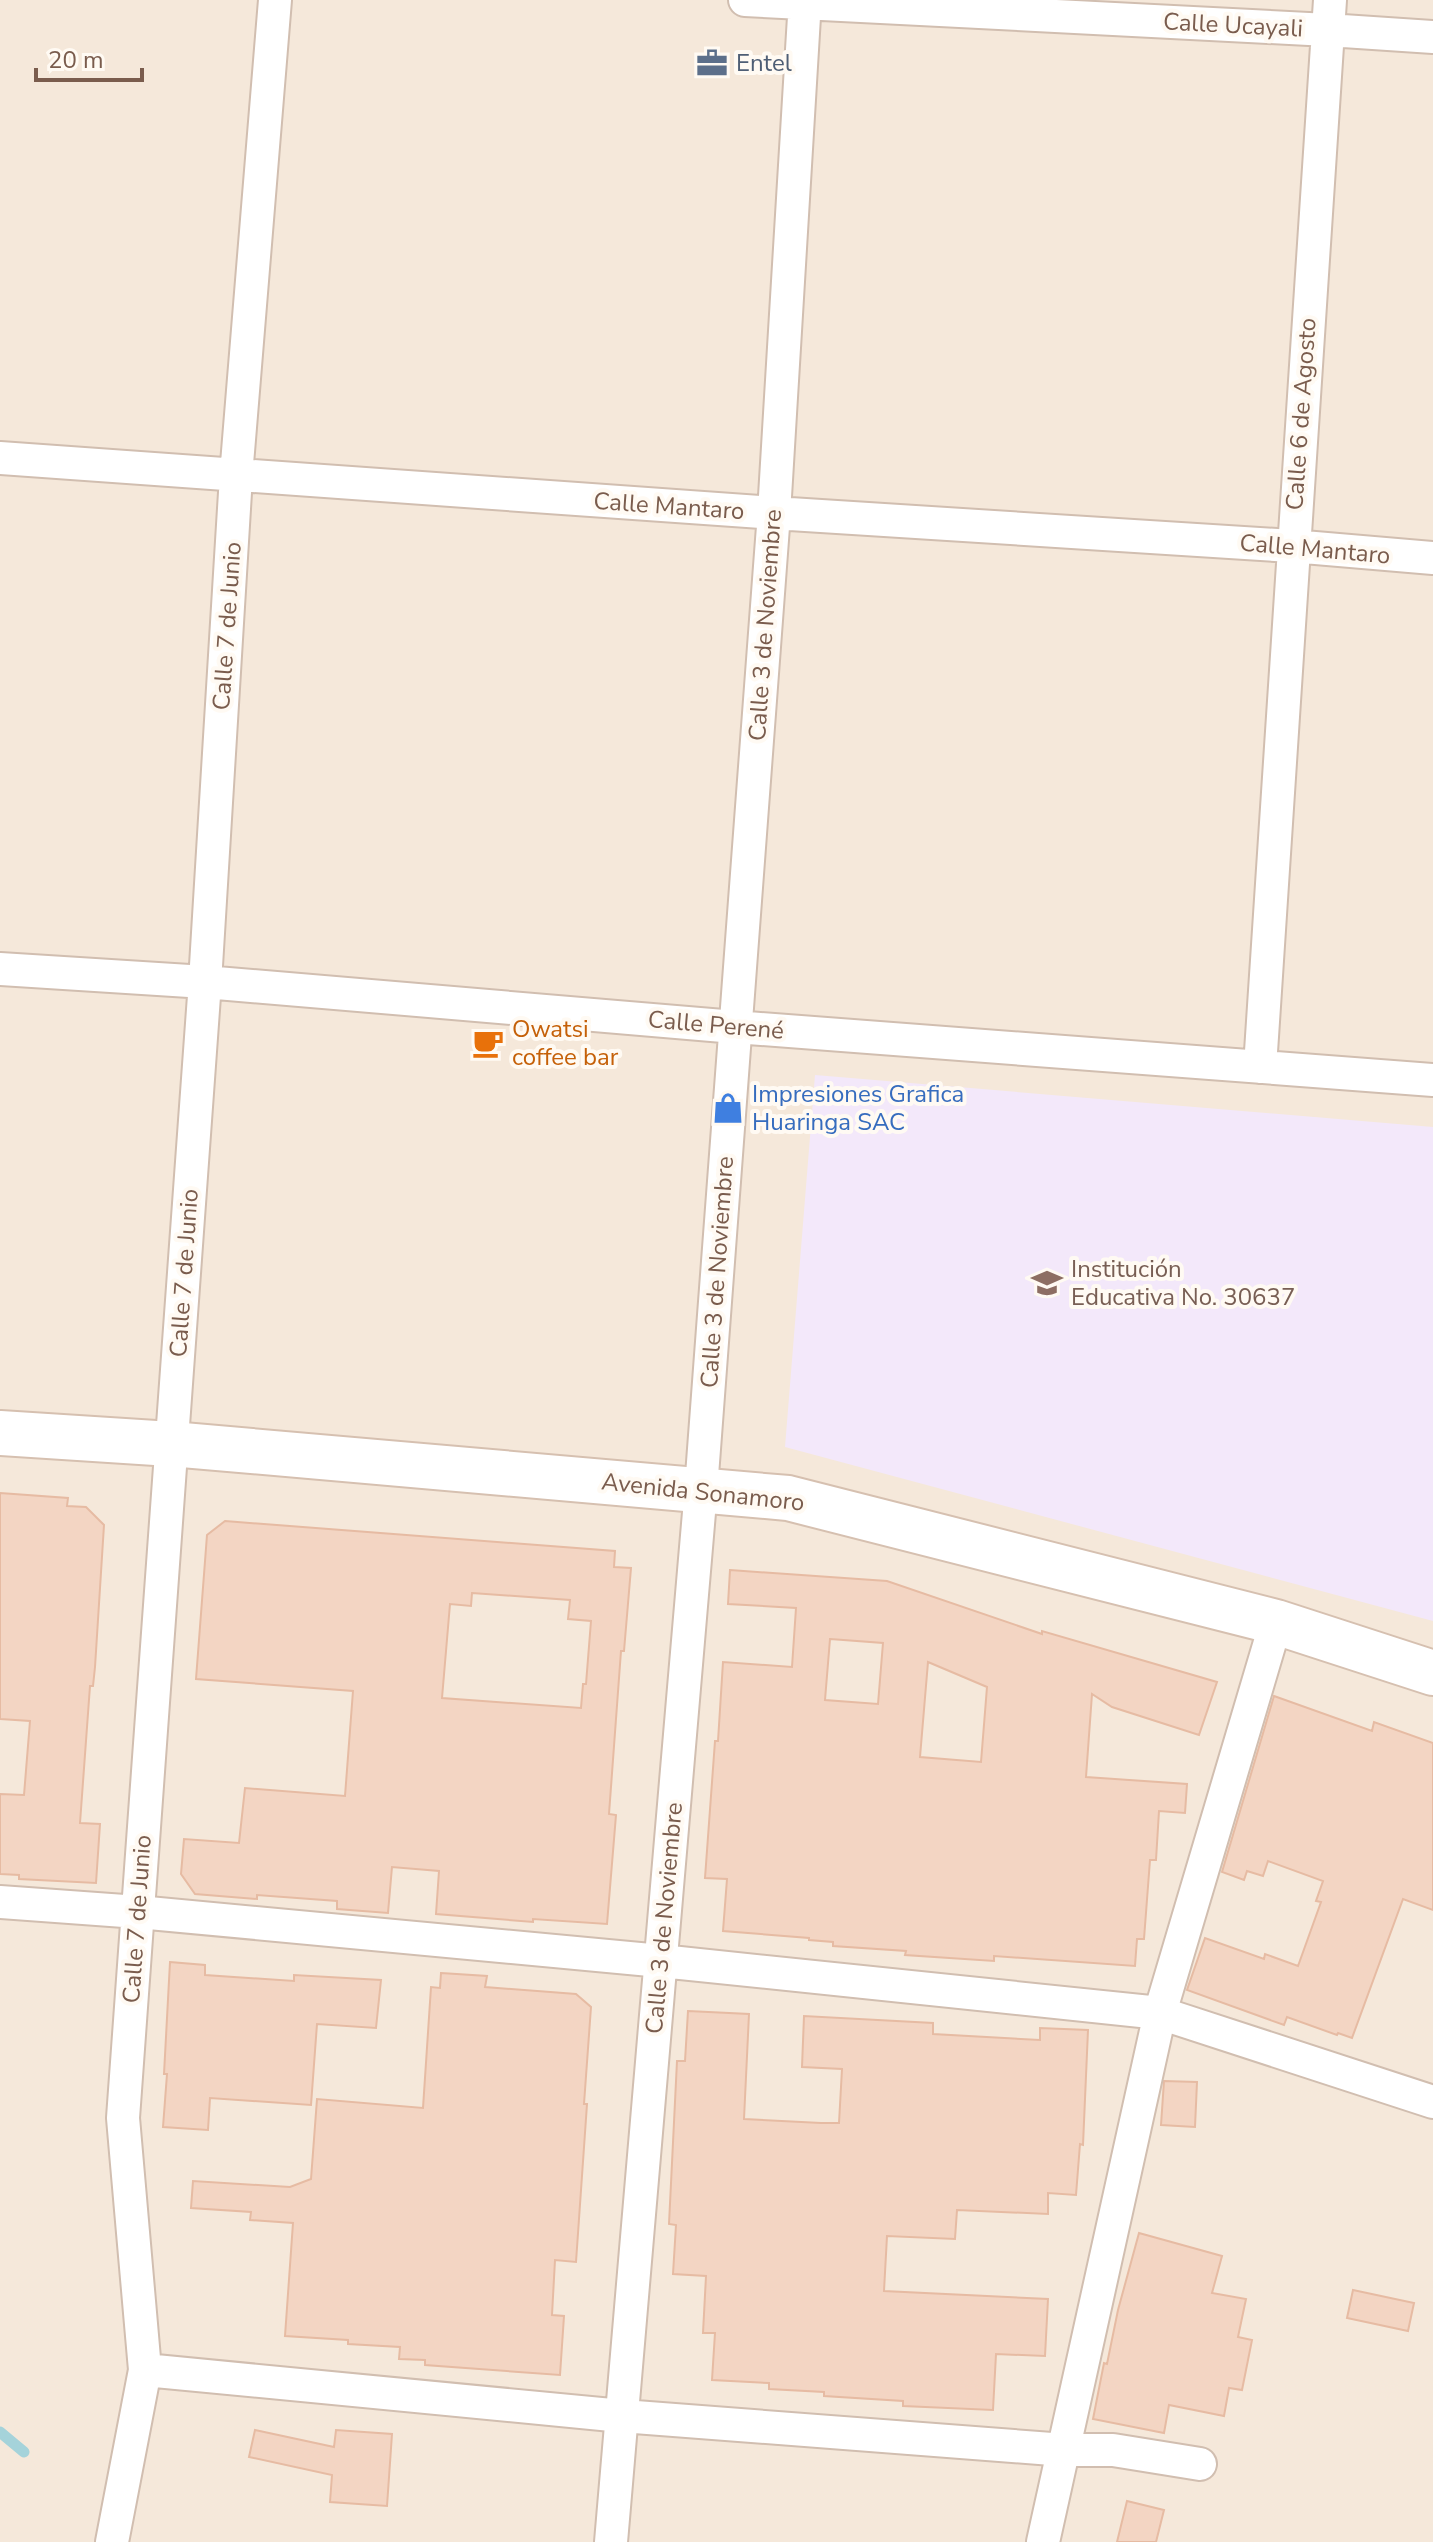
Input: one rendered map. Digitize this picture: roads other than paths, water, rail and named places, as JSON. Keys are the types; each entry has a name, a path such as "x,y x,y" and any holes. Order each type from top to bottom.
{"main road":[{"name":"Avenida Sonamoro","path":"0,1433 171,1444 788,1498 1276,1622 1433,1673"}],"street":[{"name":"Calle 7 de Junio","path":"112,2542 145,2370 123,2118 205,982 236,476 275,0"},
{"name":"Calle Ucayali","path":"745,0 1329,15 1433,37"},
{"name":"Calle 3 de Noviembre","path":"611,2542 701,1489 774,513 804,2"},
{"name":"Calle 6 de Agosto","path":"1260,1067 1329,15"},
{"name":"Calle Mantaro","path":"0,458 1433,558"},
{"name":"Calle Perené","path":"0,969 205,982 735,1027 1433,1080"},
{"path":"1043,2542 1160,2013 1276,1622"},
{"path":"0,1902 661,1961 1160,2013 1433,2102"},
{"path":"145,2370 622,2416 1065,2450 1113,2450 1200,2464"}],"waterway":[{"path":"0,2432 24,2452"}],"place":[{"name":"Entel","path":"712,63"},
{"name":"Owatsi coffee bar","path":"488,1043"},
{"name":"Impresiones Grafica Huaringa SAC","path":"728,1108"},
{"name":"Institución Educativa No. 30637","path":"1047,1283"}]}
